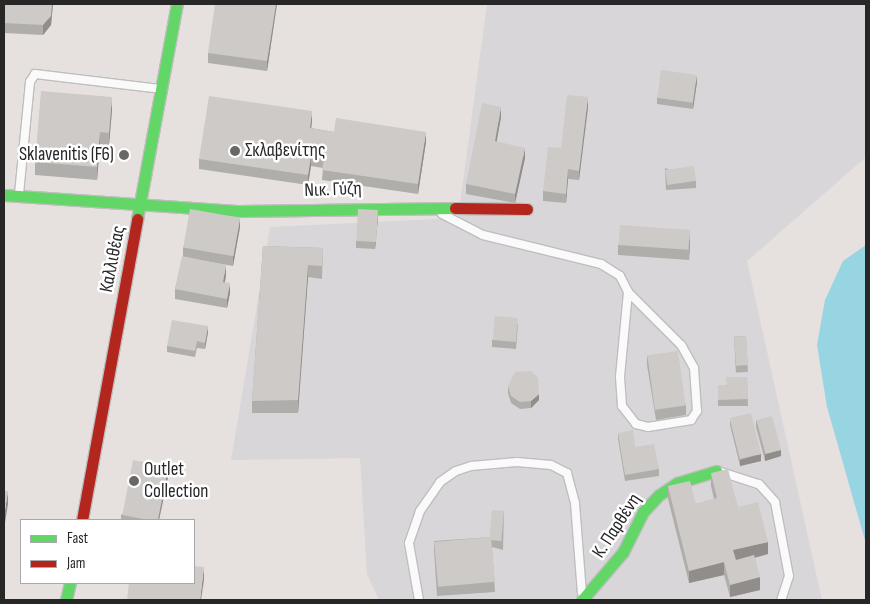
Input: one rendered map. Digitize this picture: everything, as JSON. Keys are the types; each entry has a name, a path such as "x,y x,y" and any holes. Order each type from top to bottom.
{"street":[{"name":"Καλλιθέας","path":"82,519 177,4"},
{"name":"Νικ. Γύζη","path":"4,195 240,211 427,207 527,209"},
{"name":"Κ. Παρθένη","path":"582,600 623,552 644,512 659,495 678,482 716,471"},
{"path":"66,600 70,584"}],"lane":[{"path":"19,195 30,82 35,74 160,89"},
{"path":"427,207 483,235 601,264 620,276 628,292 680,345 694,368 697,411 691,420 648,427 627,416 620,378 628,292"},
{"path":"418,600 409,543 420,510 440,482 456,472 471,466 517,462 551,465 567,473 575,503 582,600"},
{"path":"716,471 759,484 775,502 789,576 781,600"}],"shaded area":[{"path":"487,4 866,4 866,157 747,261 822,600 379,600 367,574 360,458 231,460 270,227 458,218"}],"water":[{"path":"866,245 866,544 827,407 817,345 825,300 843,261"}],"building":[{"path":"4,4 52,4 51,16 43,25 4,23"},
{"path":"215,4 276,4 267,61 208,53"},
{"path":"661,70 697,75 693,103 657,98"},
{"path":"41,91 112,97 109,133 100,132 97,167 35,162"},
{"path":"567,95 588,97 579,171 568,169 566,194 543,191 548,147 561,148"},
{"path":"209,96 312,111 310,128 334,132 336,118 426,132 418,184 322,170 324,158 311,156 308,175 199,159"},
{"path":"482,103 501,107 495,141 525,148 515,194 466,184"},
{"path":"694,166 696,181 667,185 665,170"},
{"path":"190,209 240,218 233,256 183,247"},
{"path":"358,209 378,210 376,242 356,241"},
{"path":"620,225 690,230 688,250 619,245"},
{"path":"263,246 323,248 322,266 308,265 298,400 252,401"},
{"path":"182,256 226,265 223,282 230,283 227,299 175,289"},
{"path":"495,316 518,318 516,342 493,340"},
{"path":"172,320 208,326 205,343 197,341 195,351 167,346"},
{"path":"746,336 748,365 736,366 734,337"},
{"path":"678,351 686,405 655,410 647,355"},
{"path":"531,371 538,378 539,394 531,401 520,402 511,396 508,386 515,372"},
{"path":"726,377 747,377 748,399 718,400 718,385 727,385"},
{"path":"751,413 761,454 740,459 730,418"},
{"path":"772,416 781,450 766,454 757,420"},
{"path":"633,430 635,447 654,444 659,469 625,475 618,433"},
{"path":"133,460 168,467 158,519 143,519 122,515"},
{"path":"728,469 738,507 758,502 768,542 733,550 736,560 754,555 760,577 730,585 724,562 689,571 668,486 690,481 696,504 717,498 711,473"},
{"path":"4,491 8,491 4,517"},
{"path":"492,510 504,511 501,541 489,540"},
{"path":"491,537 495,582 438,587 434,542"},
{"path":"195,566 204,567 200,600 127,600 129,584 195,584"}],"traffic: fast":[{"path":"137,219 177,4"},
{"path":"4,195 240,211 455,208"},
{"path":"582,600 623,552 643,512 659,495 677,483 716,471"},
{"path":"66,600 70,584"}],"traffic: jam":[{"path":"455,208 527,209"},
{"path":"82,519 137,219"}],"place":[{"name":"Σκλαβενίτης","path":"235,151"},
{"name":"Sklavenitis (F6)","path":"124,155"},
{"name":"Outlet Collection","path":"134,481"}]}
